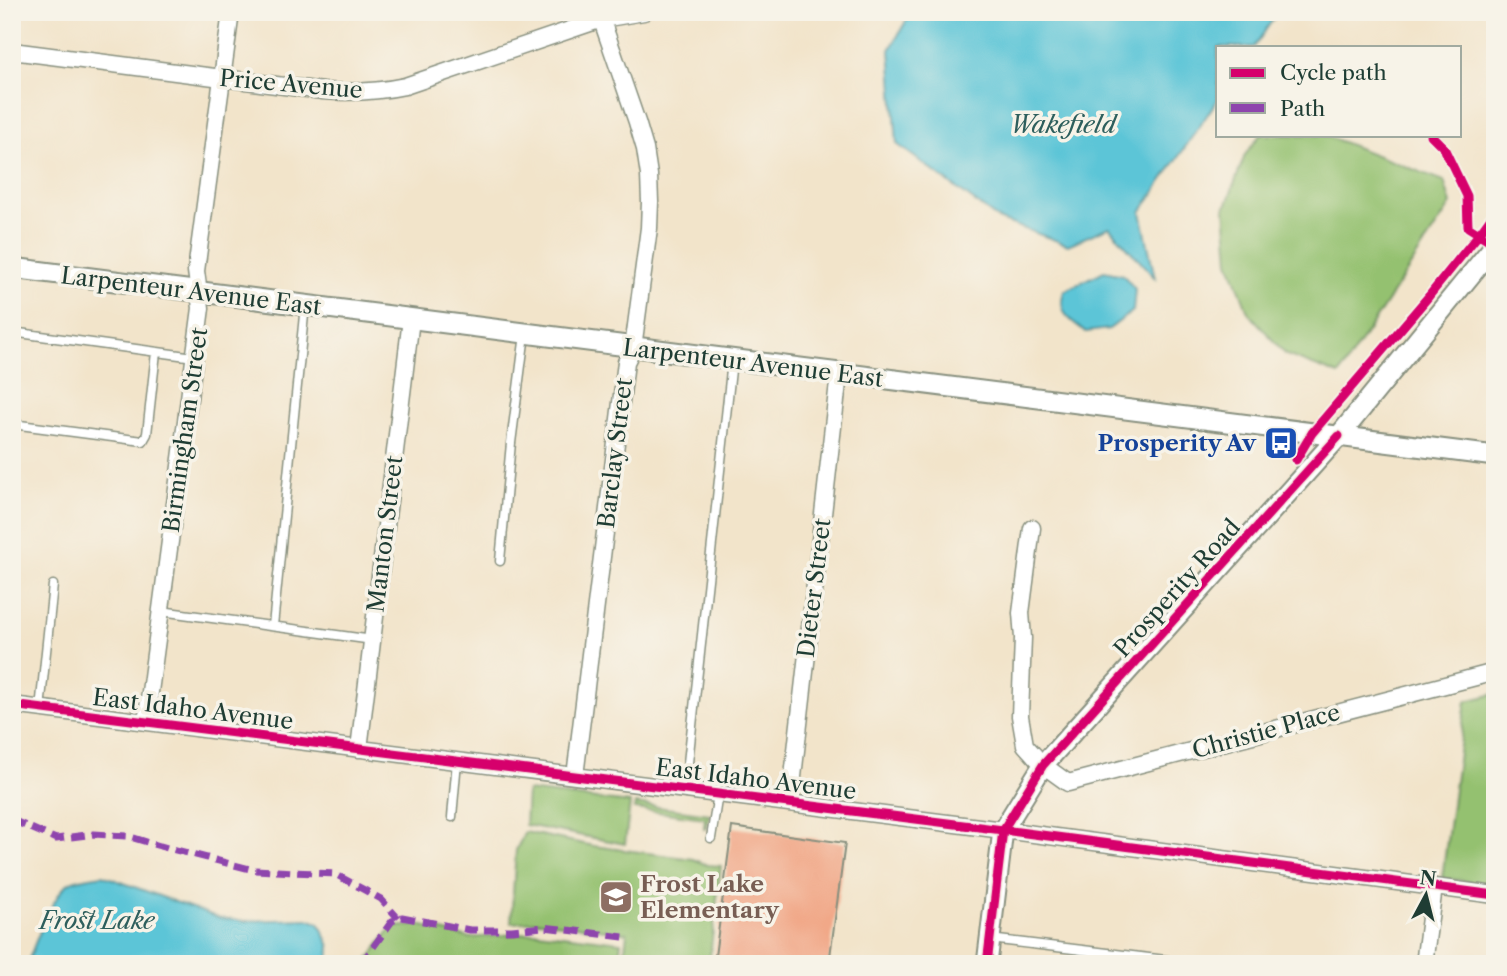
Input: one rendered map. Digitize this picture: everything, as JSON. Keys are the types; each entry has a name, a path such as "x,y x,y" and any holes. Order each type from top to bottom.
{"street":[{"name":"Birmingham Street","path":"146,722 201,308 196,271 231,12"},
{"name":"Price Avenue","path":"12,51 354,93 405,86 601,15 644,12"},
{"name":"Barclay Street","path":"575,776 626,362 633,348 650,202 645,149 601,15"},
{"name":"Prosperity Road","path":"1003,830 1043,765 1339,436 1495,245"},
{"name":"Larpenteur Avenue East","path":"12,268 1495,456"},
{"name":"Manton Street","path":"359,749 411,319"},
{"name":"Dieter Street","path":"790,803 839,374"},
{"path":"1031,528 1021,613 1023,638 1020,716 1025,745 1043,765"},
{"name":"Christie Place","path":"1043,765 1068,783 1495,671"},
{"name":"East Idaho Avenue","path":"12,705 1495,894"},
{"path":"987,964 1003,830"},
{"path":"1424,964 1434,887"}],"lane":[{"path":"273,626 305,305"},
{"path":"12,332 194,357"},
{"path":"500,561 525,334"},
{"path":"12,424 143,441 148,434 156,352"},
{"path":"685,790 732,360"},
{"path":"40,709 53,585"},
{"path":"161,611 373,640"},
{"path":"452,817 457,761"},
{"path":"711,838 719,794"},
{"path":"990,939 1199,964"}],"green space":[{"path":"1259,136 1327,136 1444,181 1451,204 1339,375 1286,355 1248,312 1229,261 1225,209 1245,155"},
{"path":"1495,694 1495,885 1442,878 1466,701"},
{"path":"527,791 630,803 625,844 525,825"},
{"path":"635,804 710,814 704,829 705,818 634,809"},
{"path":"525,832 594,846 693,859 707,865 721,866 709,964 623,964 627,933 540,921 511,923 516,850"},
{"path":"419,925 470,938 538,932 621,942 618,964 366,964 392,927"}],"water":[{"name":"Wakefield","path":"911,12 1278,12 1255,46 1216,46 1216,102 1141,212 1155,278 1109,227 1068,245 998,219 897,144 890,50"},
{"path":"1104,271 1123,275 1135,289 1133,311 1109,329 1086,332 1066,315 1062,305 1064,291"},
{"name":"Frost Lake","path":"102,875 219,918 245,921 308,919 319,923 330,946 329,964 27,964 56,898 63,889 72,881"}],"building":[{"name":"Frost Lake Elementary","path":"732,827 845,843 829,964 714,964"}],"marked path":[{"path":"12,820 56,839 94,834 127,836 254,870 335,874 381,899 398,918"},
{"path":"361,964 392,921 402,917 470,930 544,927 624,937"}],"cycle path":[{"path":"1432,136 1444,148 1467,196 1468,227 1495,244"},
{"path":"1296,460 1312,433 1429,296 1495,212"},
{"path":"987,964 1003,830 1043,765 1339,436"},
{"path":"12,705 1495,895"}],"place":[{"name":"Prosperity Av","path":"1281,443"},
{"name":"Frost Lake Elementary","path":"616,897"}]}
